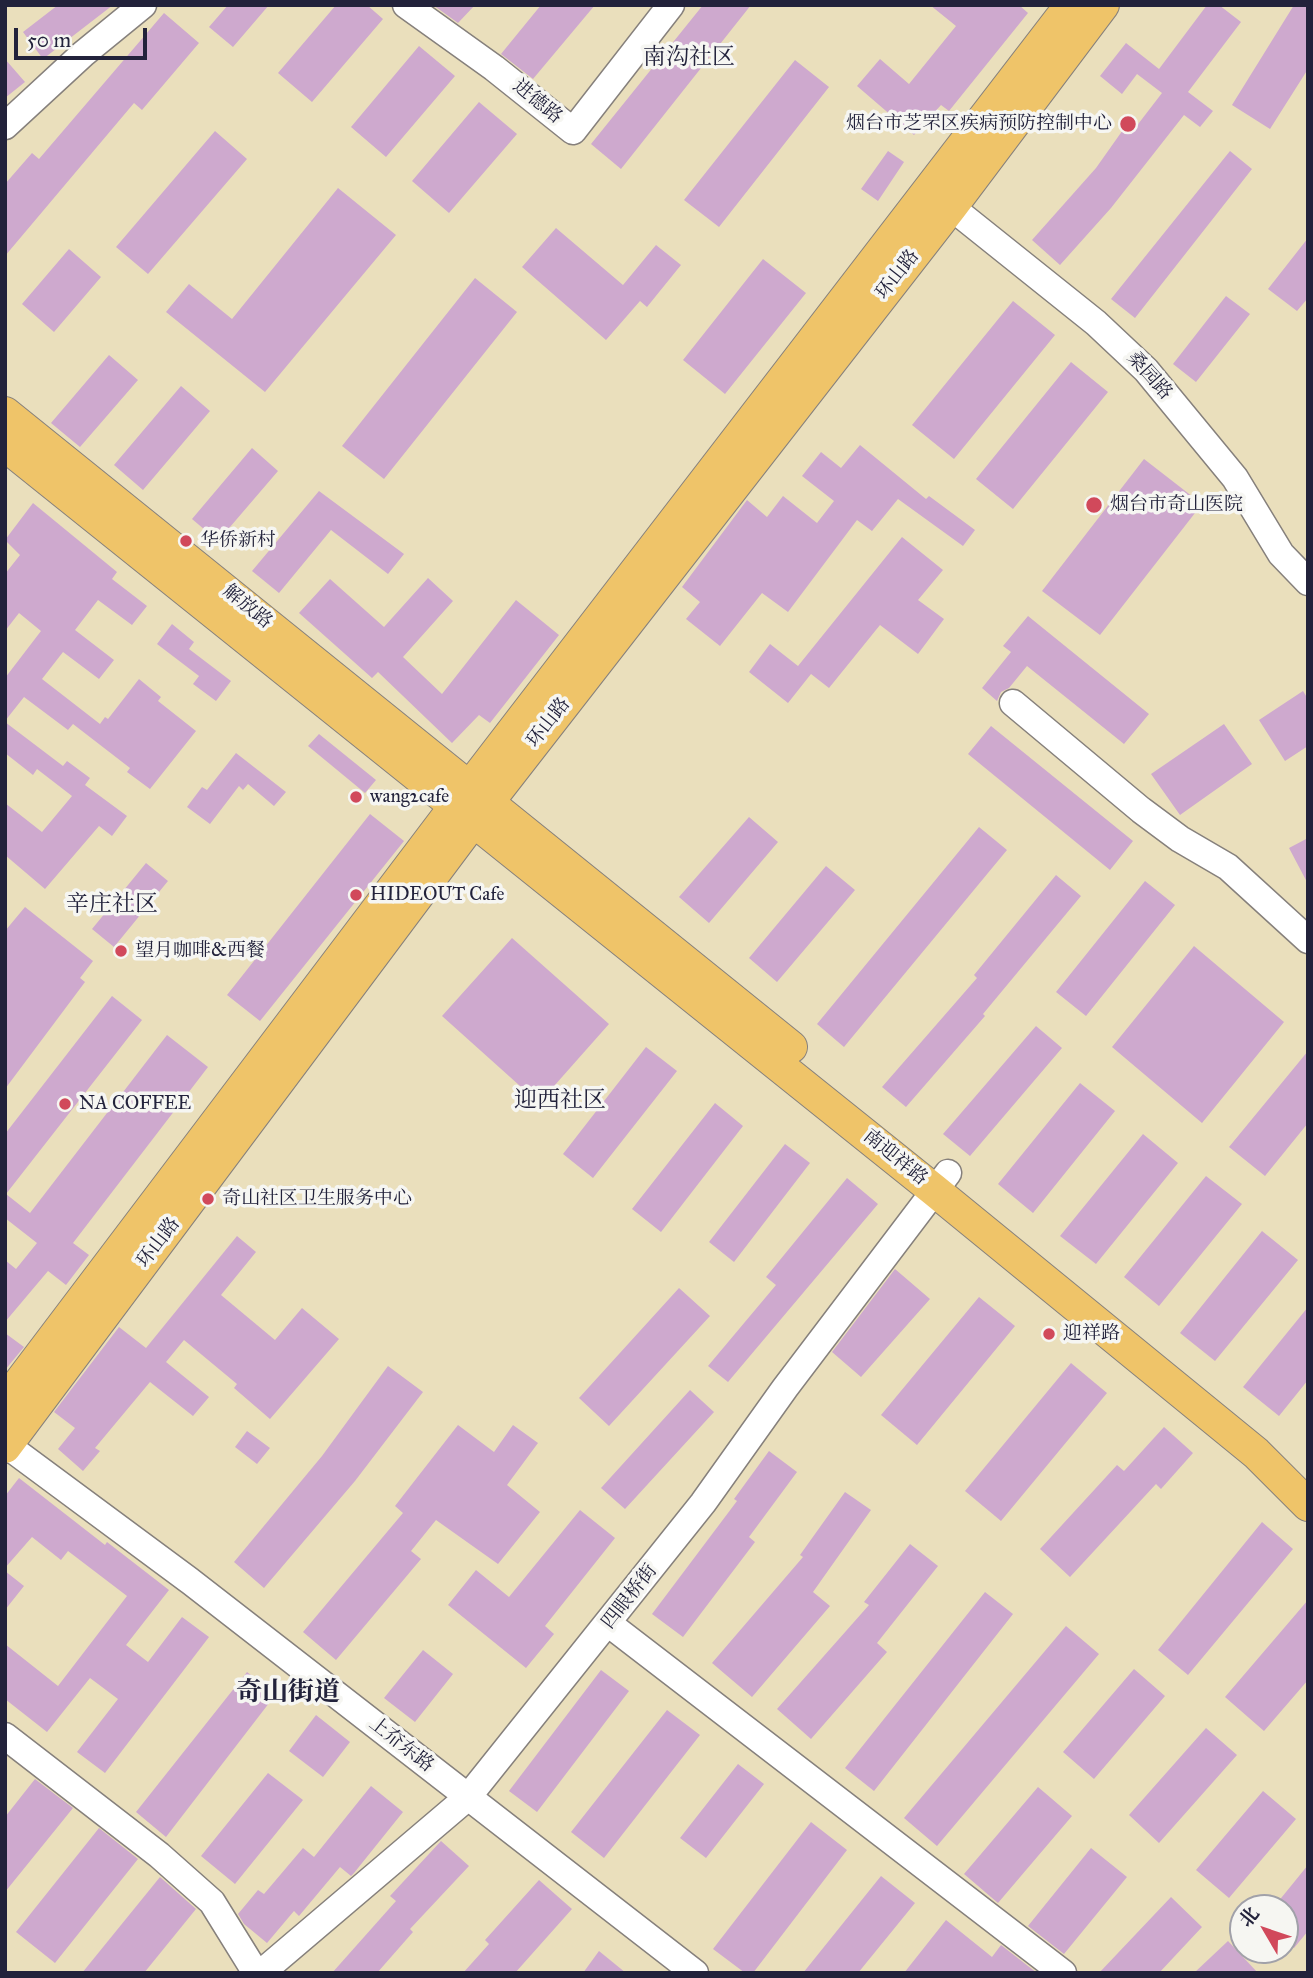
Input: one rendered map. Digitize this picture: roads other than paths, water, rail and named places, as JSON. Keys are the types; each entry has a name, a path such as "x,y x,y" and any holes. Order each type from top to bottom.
{"main road":[{"name":"环山路","path":"6,1445 472,804 1071,5"},
{"name":"环山路","path":"5,1402 472,804 951,208 1103,5"},
{"name":"解放路","path":"5,413 472,804"},
{"name":"解放路","path":"5,445 472,804"},
{"name":"南迎祥路","path":"472,804 941,1182 1270,1438 1308,1473"},
{"name":"南迎祥路","path":"941,1182 1256,1453 1308,1505"}],"street":[{"path":"5,126 83,54 143,5"},
{"name":"进德路","path":"406,5 494,68 573,131 671,5"},
{"name":"桑园路","path":"951,208 1096,323 1146,370 1235,478 1281,554 1308,582"},
{"path":"1013,703 1141,810 1180,839 1228,867 1308,940"},
{"name":"四眼桥街","path":"258,1973 468,1797 609,1624 703,1503 785,1388 941,1182"},
{"name":"上夼东路","path":"6,1445 190,1581 695,1973"},
{"path":"609,1624 1063,1973"},
{"path":"5,1736 159,1855 212,1902 258,1973"}],"place":[{"name":"烟台市芝罘区疾病预防控制中心","path":"1128,124"},
{"name":"烟台市奇山医院","path":"1094,505"},
{"name":"华侨新村","path":"186,541"},
{"name":"wang2cafe","path":"356,797"},
{"name":"HIDEOUT Cafe","path":"356,895"},
{"name":"望月咖啡&西餐","path":"121,951"},
{"name":"NA COFFEE","path":"65,1104"},
{"name":"奇山社区卫生服务中心","path":"208,1199"},
{"name":"迎祥路","path":"1049,1334"}],"district":[{"name":"南沟社区","path":"689,58"},
{"name":"辛庄社区","path":"112,905"},
{"name":"迎西社区","path":"560,1101"},
{"name":"奇山街道","path":"288,1694"}]}
